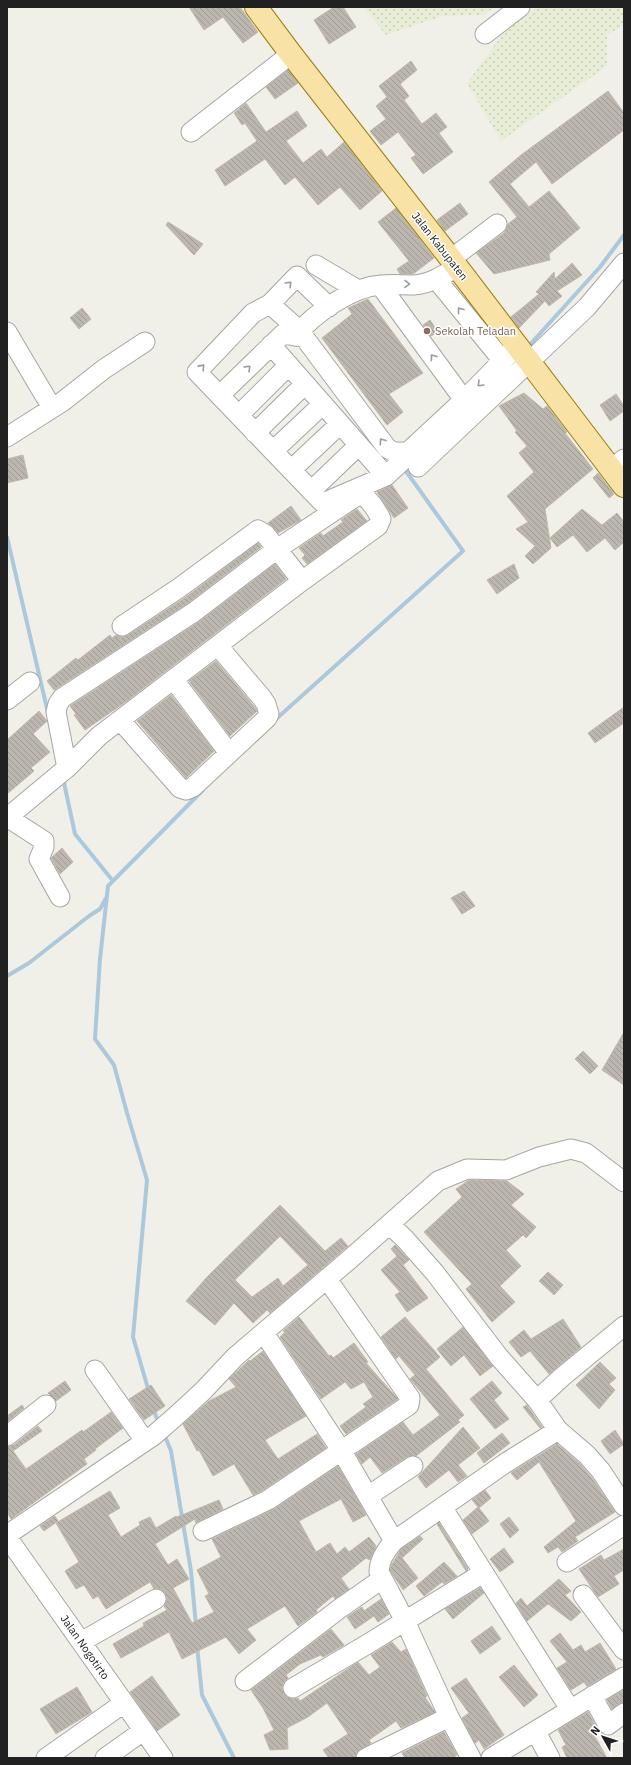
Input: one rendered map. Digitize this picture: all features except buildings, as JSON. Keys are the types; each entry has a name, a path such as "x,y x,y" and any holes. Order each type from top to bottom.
{"main road":[{"name":"Jalan Kabupaten","path":"256,7 454,263 519,355 618,464 624,486"}],"street":[{"path":"485,34 520,7"},
{"path":"191,132 291,54"},
{"path":"220,395 283,334 298,333 329,307 358,290 380,285 415,285 436,279 497,224"},
{"path":"413,460 464,400 519,355 587,307 624,263"},
{"path":"316,265 358,290"},
{"path":"329,307 297,276 270,304 253,313 198,372 323,503 386,476 402,461 413,460 519,355"},
{"path":"436,279 519,355"},
{"path":"380,285 464,400"},
{"path":"270,304 298,333 304,337 386,448 413,460"},
{"path":"7,332 52,408"},
{"path":"7,437 52,408 104,369 145,342"},
{"path":"271,345 386,476"},
{"path":"239,415 289,365"},
{"path":"256,433 305,384"},
{"path":"273,451 322,404"},
{"path":"291,470 340,424"},
{"path":"311,491 358,445"},
{"path":"60,774 56,712 58,704 62,698 194,612 277,549 358,495 362,495 367,498 381,519 378,526 302,581 99,736 60,774 7,817 44,841 44,847 39,859 60,897"},
{"path":"122,626 179,588 258,530 265,534 302,581"},
{"path":"120,720 180,788 186,790 193,787 267,718 269,714 266,704 262,698 218,646"},
{"path":"174,680 229,753"},
{"path":"7,700 30,682"},
{"path":"7,1536 149,1438 178,1416 203,1392 235,1357 327,1279 438,1181 467,1169 506,1170 539,1157 571,1149 586,1153 624,1182"},
{"path":"390,1224 405,1238 435,1273 499,1357 538,1400 558,1430 587,1455 597,1466 624,1506"},
{"path":"203,1531 268,1500 409,1405 410,1398 327,1279"},
{"path":"538,1400 562,1377 624,1326"},
{"path":"264,1333 341,1450 394,1541"},
{"path":"95,1370 149,1438"},
{"path":"7,1436 46,1405"},
{"path":"471,1758 449,1717 405,1621 382,1579 379,1572 379,1565 394,1541 504,1464 558,1430"},
{"path":"368,1496 413,1466"},
{"path":"442,1507 570,1709"},
{"path":"567,1562 624,1525"},
{"name":"Jalan Nogotirto","path":"7,1536 163,1758"},
{"path":"293,1688 483,1573"},
{"path":"245,1681 339,1609 382,1579"},
{"path":"583,1595 624,1650"},
{"path":"81,1642 156,1599"},
{"path":"491,1758 536,1732 570,1709 624,1677"},
{"path":"592,1696 608,1725 624,1713"},
{"path":"46,1758 124,1703"},
{"path":"366,1758 449,1717"},
{"path":"105,1758 144,1731"},
{"path":"536,1732 550,1758"}],"green space":[{"path":"363,7 495,7 483,15 443,16 386,35"},
{"path":"536,7 624,7 624,25 607,35 607,66 501,141 467,83 508,27"}],"waterway":[{"path":"526,349 600,267 624,235"},
{"path":"275,720 463,551 403,467"},
{"path":"7,537 48,713"},
{"path":"63,778 75,834 113,881"},
{"path":"149,1392 133,1337 147,1180 114,1065 95,1039 100,959 108,886 203,790"},
{"path":"7,976 29,963 100,909 106,898"},
{"path":"153,1408 159,1424"},
{"path":"164,1434 171,1451 191,1571 196,1626"},
{"path":"197,1646 202,1695 234,1758"}],"place":[{"name":"Sekolah Teladan","path":"427,331"}]}
